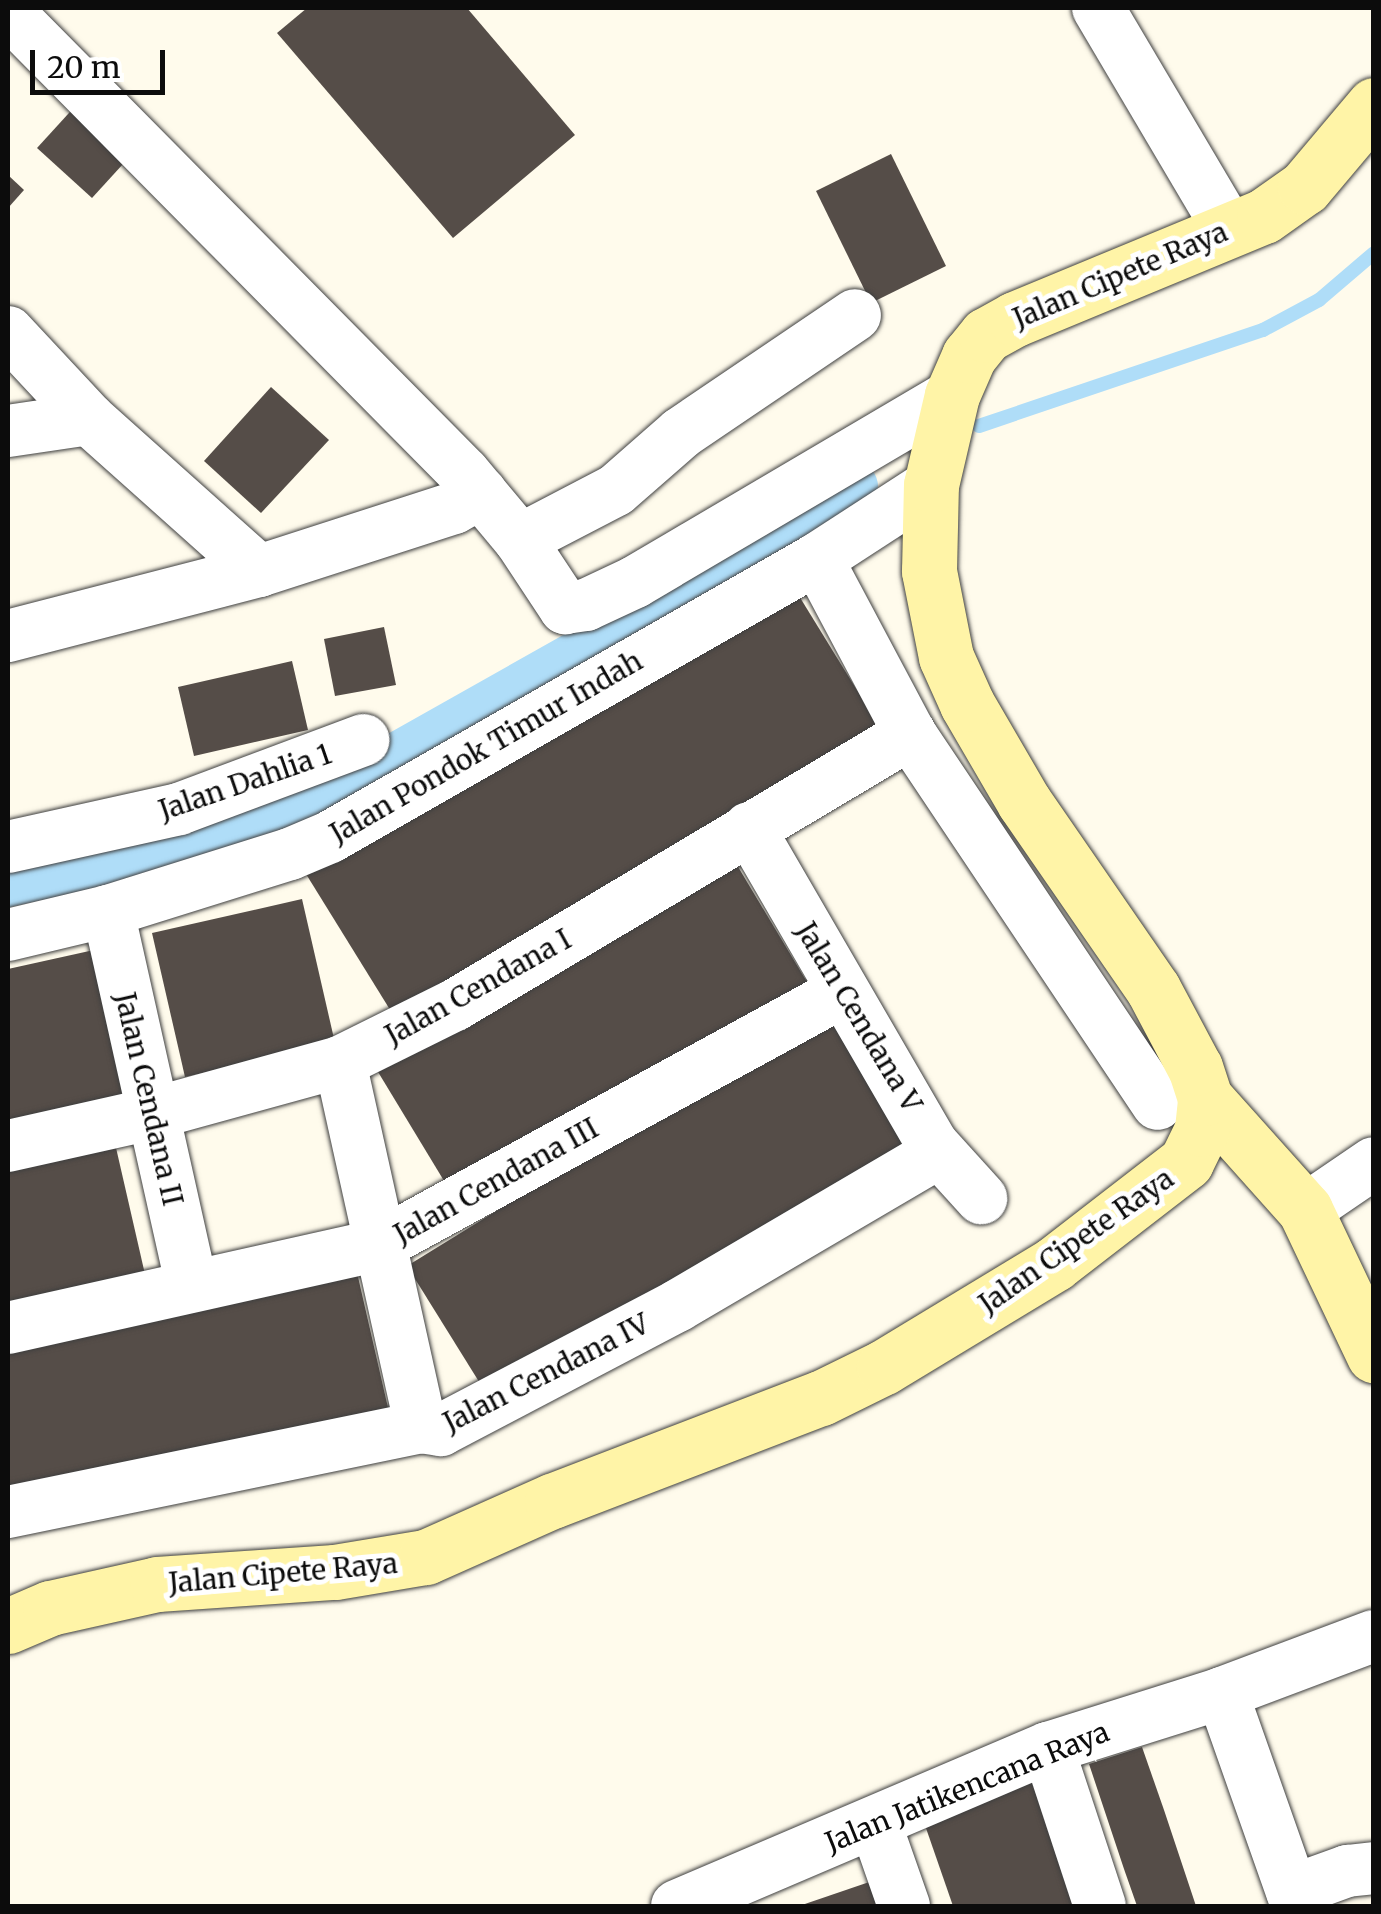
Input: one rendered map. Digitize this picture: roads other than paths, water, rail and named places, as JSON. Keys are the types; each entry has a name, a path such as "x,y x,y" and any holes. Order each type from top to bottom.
{"main road":[{"name":"Jalan Cipete Raya","path":"8,1626 50,1608 157,1584 245,1575 336,1572 426,1558 552,1502 822,1398 941,1336 1054,1264 1154,1191 1186,1162 1196,1145 1182,1101 1195,1068 1153,990 1024,802 967,704 946,656 928,571 931,485 952,395 969,356 986,335 1228,228 1264,216 1305,188 1374,105"},
{"path":"1182,1101 1305,1210 1374,1355"}],"street":[{"path":"1098,8 1228,228"},
{"path":"8,12 481,494 520,540 565,608 586,604 634,582 952,395"},
{"path":"520,540 616,490 682,433 855,316"},
{"path":"8,332 89,419 259,571"},
{"path":"8,430 89,419"},
{"name":"Jalan Pondok Timur Indah","path":"8,935 108,911 330,837 817,559 931,485"},
{"path":"8,636 259,571 454,508 481,494"},
{"path":"817,559 910,734 1182,1101"},
{"name":"Jalan Cendana I","path":"8,1146 152,1114 340,1062 455,1005 910,734"},
{"name":"Jalan Dahlia 1","path":"8,847 179,809 364,740"},
{"name":"Jalan Cendana V","path":"749,828 933,1145 980,1198"},
{"name":"Jalan Cendana II","path":"108,911 192,1286"},
{"name":"Jalan Cendana III","path":"8,1328 380,1245 842,992"},
{"name":"Jalan Cendana IV","path":"340,1062 422,1426 441,1430 678,1306 924,1160 933,1145"},
{"path":"1305,1210 1374,1163"},
{"path":"8,1512 422,1426"},
{"name":"Jalan Jatikencana Raya","path":"677,1906 730,1897 875,1822 1048,1748 1222,1693 1374,1636"},
{"path":"1222,1693 1294,1899 1347,1871 1374,1868"},
{"path":"1048,1748 1100,1906"},
{"path":"875,1822 904,1906"}],"waterway":[{"path":"979,426 1263,330 1319,300 1374,253"},
{"path":"8,883 225,837 321,799 640,619 854,486"}]}
